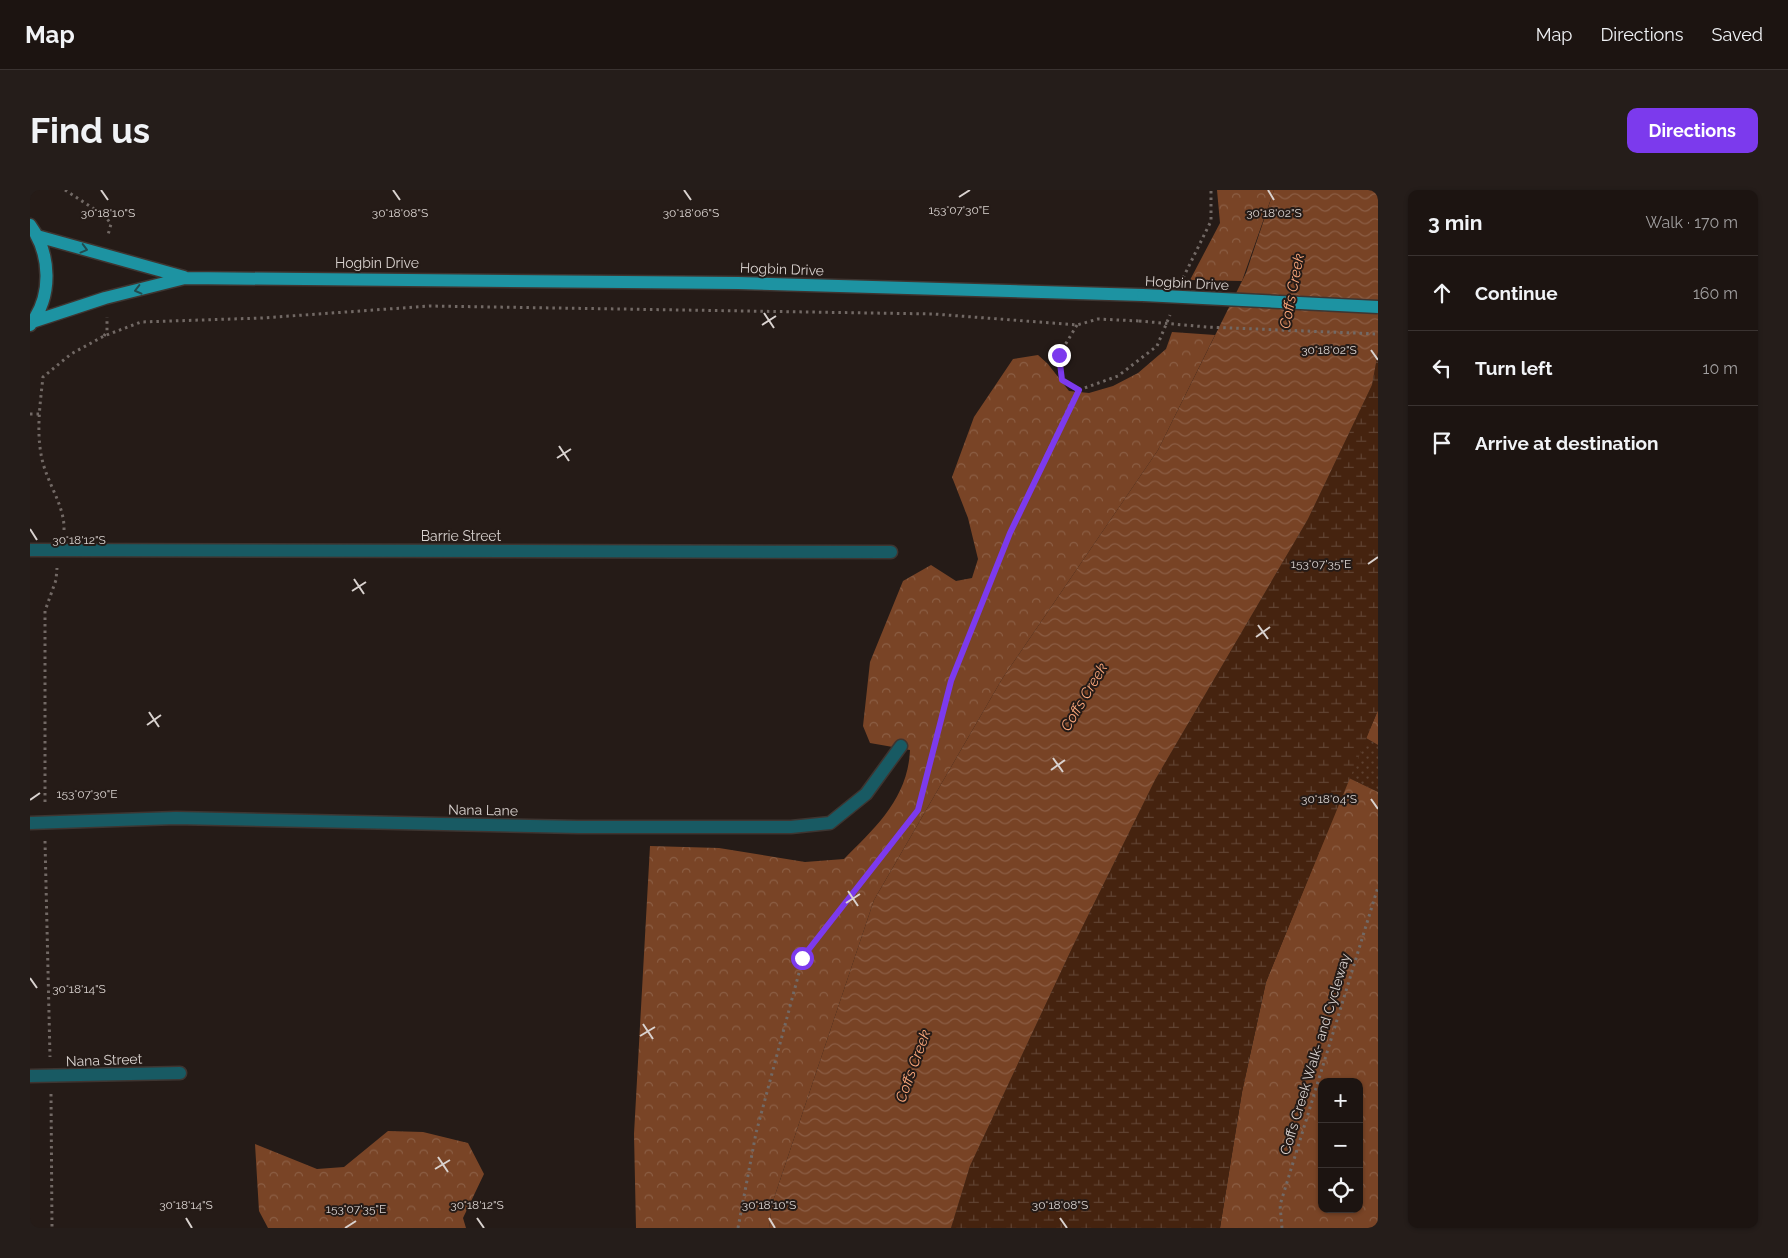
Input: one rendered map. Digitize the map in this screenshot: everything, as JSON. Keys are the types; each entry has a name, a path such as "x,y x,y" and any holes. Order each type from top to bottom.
{"main road":[{"name":"Hogbin Drive","path":"32,228 185,278"},
{"path":"31,323 43,302 47,280 45,257 32,228"},
{"name":"Hogbin Drive","path":"31,323 105,298 185,278 738,283 1143,295 1378,307"}],"street":[{"name":"Barrie Street","path":"30,550 892,552"},
{"name":"Nana Lane","path":"30,823 176,818 568,827 791,827 830,823 866,794 901,746"},
{"name":"Nana Street","path":"30,1076 180,1073"}],"path":[{"path":"1182,282 1188,265 1211,221 1211,190"},
{"path":"52,1228 45,822 45,611 56,580 64,528 56,496 42,461 39,414 43,378 57,363 104,336 142,322 262,318 430,306 934,314 1077,325 1098,319 1206,327 1378,334"},
{"path":"738,1228 756,1133 802,958 918,810 951,681 1010,533 1079,390 1118,376 1157,346 1172,309"},
{"path":"1077,325 1059,355 1062,380 1079,390"},
{"path":"30,414 39,414"},
{"name":"Coffs Creek Walk- and Cycleway","path":"1282,1228 1280,1205 1378,887"}],"green space":[{"path":"1217,190 1274,190 1242,281 1190,280 1220,223"},
{"path":"1172,332 1215,335 1158,450 1002,679 874,900 772,1204 769,1228 636,1228 634,1134 650,846 719,848 805,862 844,859 868,835 888,810 897,797 908,767 910,750 870,743 863,726 870,662 903,581 931,565 956,581 972,578 978,559 968,518 952,477 974,417 1013,359 1038,355 1048,364 1069,391 1089,393 1113,386 1138,373 1166,349"},
{"path":"1378,352 1378,710 1266,982 1242,1092 1220,1228 951,1228 970,1166 1073,946 1155,780 1308,519 1372,385"},
{"path":"1378,710 1378,745 1366,738"},
{"path":"1366,738 1378,745 1378,792 1349,778"},
{"path":"1349,778 1378,792 1378,1228 1220,1228 1242,1092 1266,982"},
{"path":"388,1131 423,1132 468,1143 484,1174 463,1218 466,1228 268,1228 259,1211 255,1144 317,1169 344,1167"}],"water":[{"name":"Coffs Creek","path":"1274,190 1378,190 1378,352 1372,385 1308,519 1155,780 1073,946 970,1166 951,1228 769,1228 772,1204 874,900 1002,679 1158,450 1246,273"}],"route":[{"path":"802,958 918,810 951,681 1010,533 1071,402 1079,390 1062,380 1059,355"}]}
